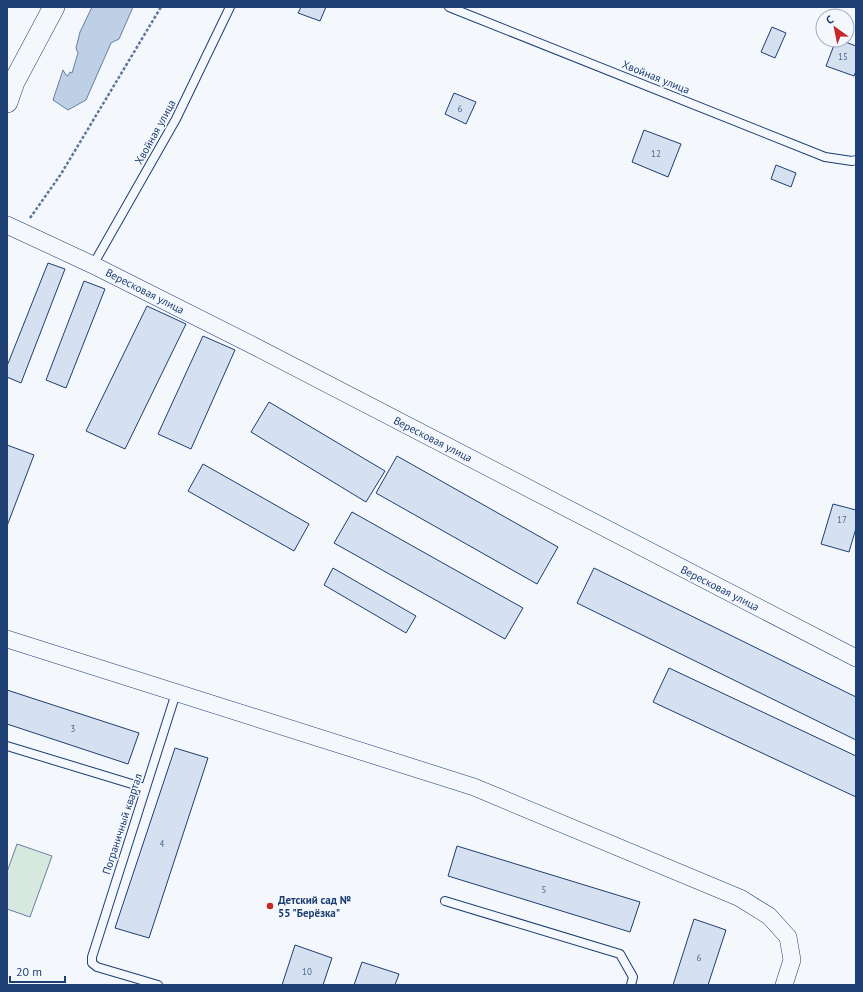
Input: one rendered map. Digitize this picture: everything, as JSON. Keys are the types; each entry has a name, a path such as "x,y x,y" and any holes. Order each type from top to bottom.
{"street":[{"path":"7,102 14,82 54,7"},
{"name":"Вересковая улица","path":"14,228 93,265 256,347 856,658"},
{"path":"7,639 474,788 740,898 769,916 788,937 792,960 784,985"}],"lane":[{"name":"Хвойная улица","path":"93,265 176,119 230,7"},
{"name":"Хвойная улица","path":"449,7 825,157 852,161 856,160"},
{"name":"Пограничный квартал","path":"158,985 97,968 92,961 92,957 176,693"},
{"path":"7,746 145,788"},
{"path":"445,901 620,954 633,977 631,985"}],"path":[{"path":"14,228 61,174 161,7"}],"shaded area":[{"path":"17,844 52,856 30,917 7,909 7,872"}],"water":[{"path":"92,7 133,7 119,39 111,43 86,100 68,110 53,100 63,70 68,76 70,72 72,73 78,53 76,48 80,32"}],"building":[{"path":"301,7 326,7 320,21 298,13"},
{"path":"772,27 786,33 775,58 761,52"},
{"path":"856,46 856,71 854,76 826,66 833,48 855,48"},
{"path":"454,93 476,102 466,124 445,114"},
{"path":"644,130 681,144 668,177 632,162"},
{"path":"776,165 796,173 791,187 771,179"},
{"path":"48,263 65,269 21,383 7,377 7,366"},
{"path":"84,281 105,289 66,388 46,380"},
{"path":"147,306 186,324 125,449 86,431"},
{"path":"203,336 235,350 191,449 158,434"},
{"path":"269,402 385,471 366,502 251,432"},
{"path":"7,445 34,455 7,526"},
{"path":"397,456 558,547 537,584 376,493"},
{"path":"203,464 309,524 294,551 188,491"},
{"path":"833,504 856,510 856,528 849,552 821,544"},
{"path":"352,512 523,608 505,639 334,543"},
{"path":"333,568 416,616 406,633 324,585"},
{"path":"594,568 856,697 856,740 577,603"},
{"path":"669,668 856,756 856,797 653,702"},
{"path":"7,690 139,733 128,764 7,724"},
{"path":"175,748 208,758 149,938 115,928"},
{"path":"457,846 640,902 630,932 448,876"},
{"path":"694,919 726,930 708,985 673,985"},
{"path":"295,945 332,958 323,985 282,985"},
{"path":"362,962 399,974 395,985 354,985"}],"place":[{"name":"Детский сад № 55 \"Берёзка\"","path":"270,906"}]}
